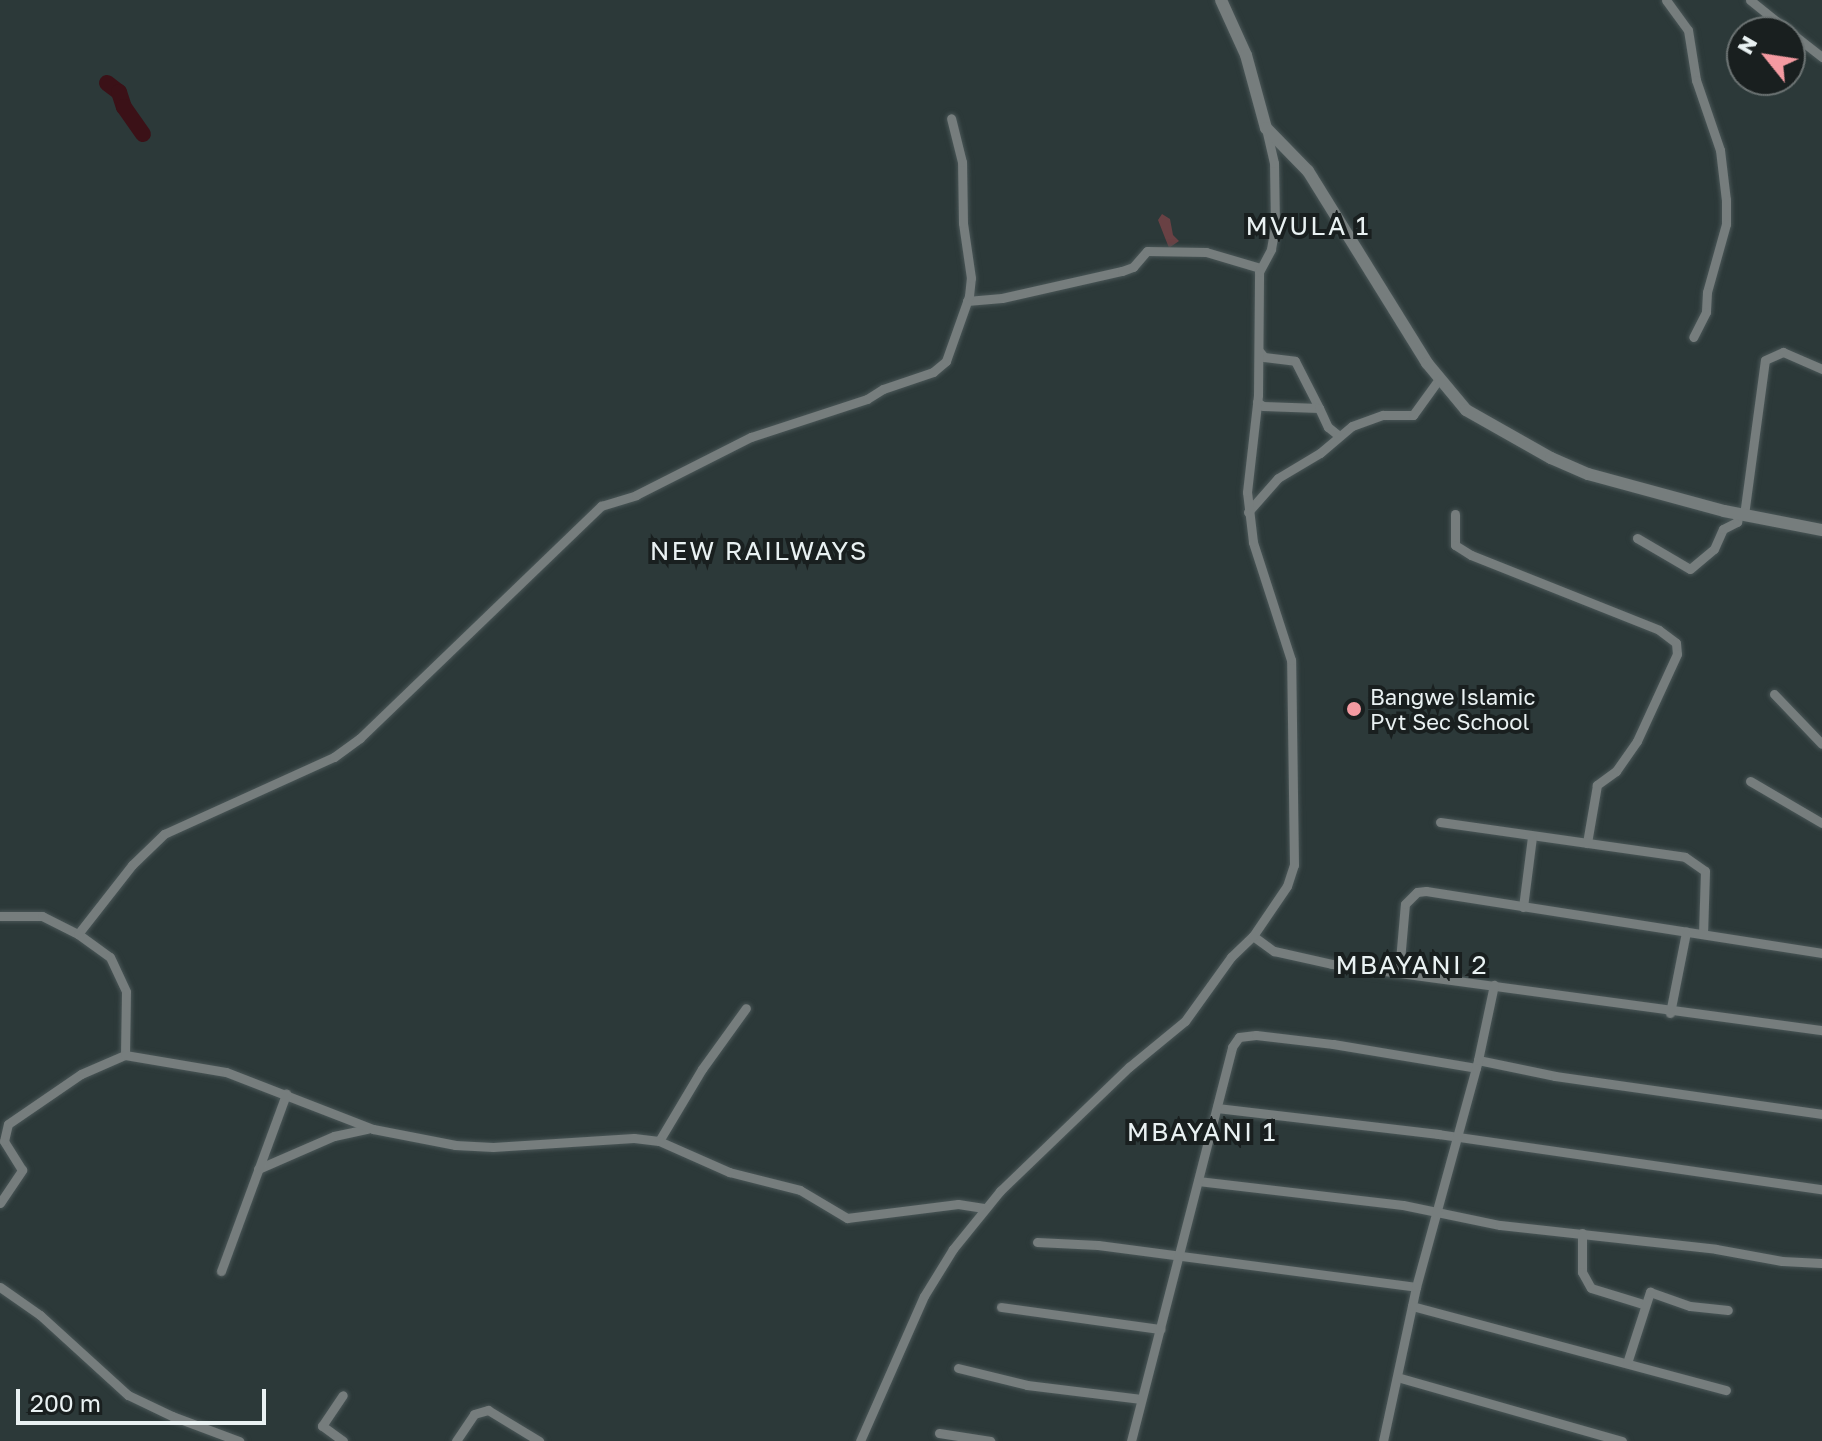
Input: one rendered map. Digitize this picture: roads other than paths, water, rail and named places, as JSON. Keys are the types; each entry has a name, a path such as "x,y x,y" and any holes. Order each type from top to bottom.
{"street":[{"path":"860,1441 924,1296 984,1208 1129,1067 1178,1028 1231,957 1253,936 1287,886 1296,846 1291,660 1253,542 1247,476 1257,402 1260,268 1271,249 1275,226 1274,163 1246,55 1221,0"},
{"path":"1666,0 1688,30 1696,80 1720,150 1726,200 1726,224 1707,292 1706,312 1693,337"},
{"path":"1750,0 1770,16"},
{"path":"1806,44 1822,57"},
{"path":"78,934 132,865 164,834 190,819 334,757 360,738 601,506 636,495 751,437 867,399 883,389 933,372 946,361 967,301 971,278 963,223 962,162 951,118"},
{"path":"1266,128 1308,171 1439,379 1466,410 1551,458 1588,474 1742,514 1822,530"},
{"path":"967,301 1002,298 1122,271 1133,267 1147,251 1206,252 1260,268"},
{"path":"1259,351 1264,357 1295,361 1328,427 1339,436"},
{"path":"1637,538 1690,569 1714,549 1723,529 1737,522 1742,514 1765,360 1783,352 1822,369"},
{"path":"1248,512 1278,478 1320,453 1339,436 1372,418 1413,415 1439,379"},
{"path":"1257,402 1263,406 1319,408"},
{"path":"1455,514 1455,545 1471,555 1674,639 1677,654 1648,719 1616,771 1595,789 1587,843"},
{"path":"1774,694 1822,744"},
{"path":"1750,781 1822,823"},
{"path":"1440,822 1532,837 1678,854 1705,871 1703,934"},
{"path":"1523,907 1532,837"},
{"path":"1399,972 1405,904 1417,892 1822,953"},
{"path":"0,916 42,916 78,934 110,957 123,980 127,1020 125,1055"},
{"path":"1670,1013 1686,932"},
{"path":"1253,936 1268,949 1291,956 1670,1013 1822,1030"},
{"path":"1383,1441 1416,1287 1477,1064 1494,985"},
{"path":"659,1141 702,1069 746,1008"},
{"path":"1131,1441 1232,1047 1245,1035 1375,1049 1822,1114"},
{"path":"0,1203 22,1170 4,1141 8,1124 81,1074 125,1055 226,1072 373,1129 473,1147 634,1138 659,1141 729,1172 800,1190 847,1218 958,1204 984,1208"},
{"path":"221,1271 286,1094"},
{"path":"1217,1108 1457,1137 1822,1189"},
{"path":"258,1169 334,1136 373,1129"},
{"path":"1198,1181 1437,1212 1500,1225 1716,1249 1782,1261 1821,1263"},
{"path":"1582,1233 1582,1272 1591,1288 1643,1304"},
{"path":"1037,1242 1098,1245 1416,1287"},
{"path":"0,1287 40,1315 128,1395 172,1416 239,1441"},
{"path":"1627,1363 1643,1304 1650,1292 1690,1306 1728,1310"},
{"path":"1412,1306 1726,1390"},
{"path":"1001,1307 1160,1329"},
{"path":"958,1368 1027,1385 1141,1399"},
{"path":"1397,1377 1622,1441"},
{"path":"343,1395 322,1426 343,1441"},
{"path":"456,1441 474,1414 488,1410 539,1441"},
{"path":"939,1433 990,1441"}],"waterway":[{"path":"107,83 119,92 124,107 143,134"}],"place":[{"name":"Bangwe Islamic Pvt Sec School","path":"1354,709"}],"district":[{"name":"MVULA 1","path":"1308,226"},
{"name":"NEW RAILWAYS","path":"759,551"},
{"name":"MBAYANI 2","path":"1412,965"},
{"name":"MBAYANI 1","path":"1202,1132"}]}
